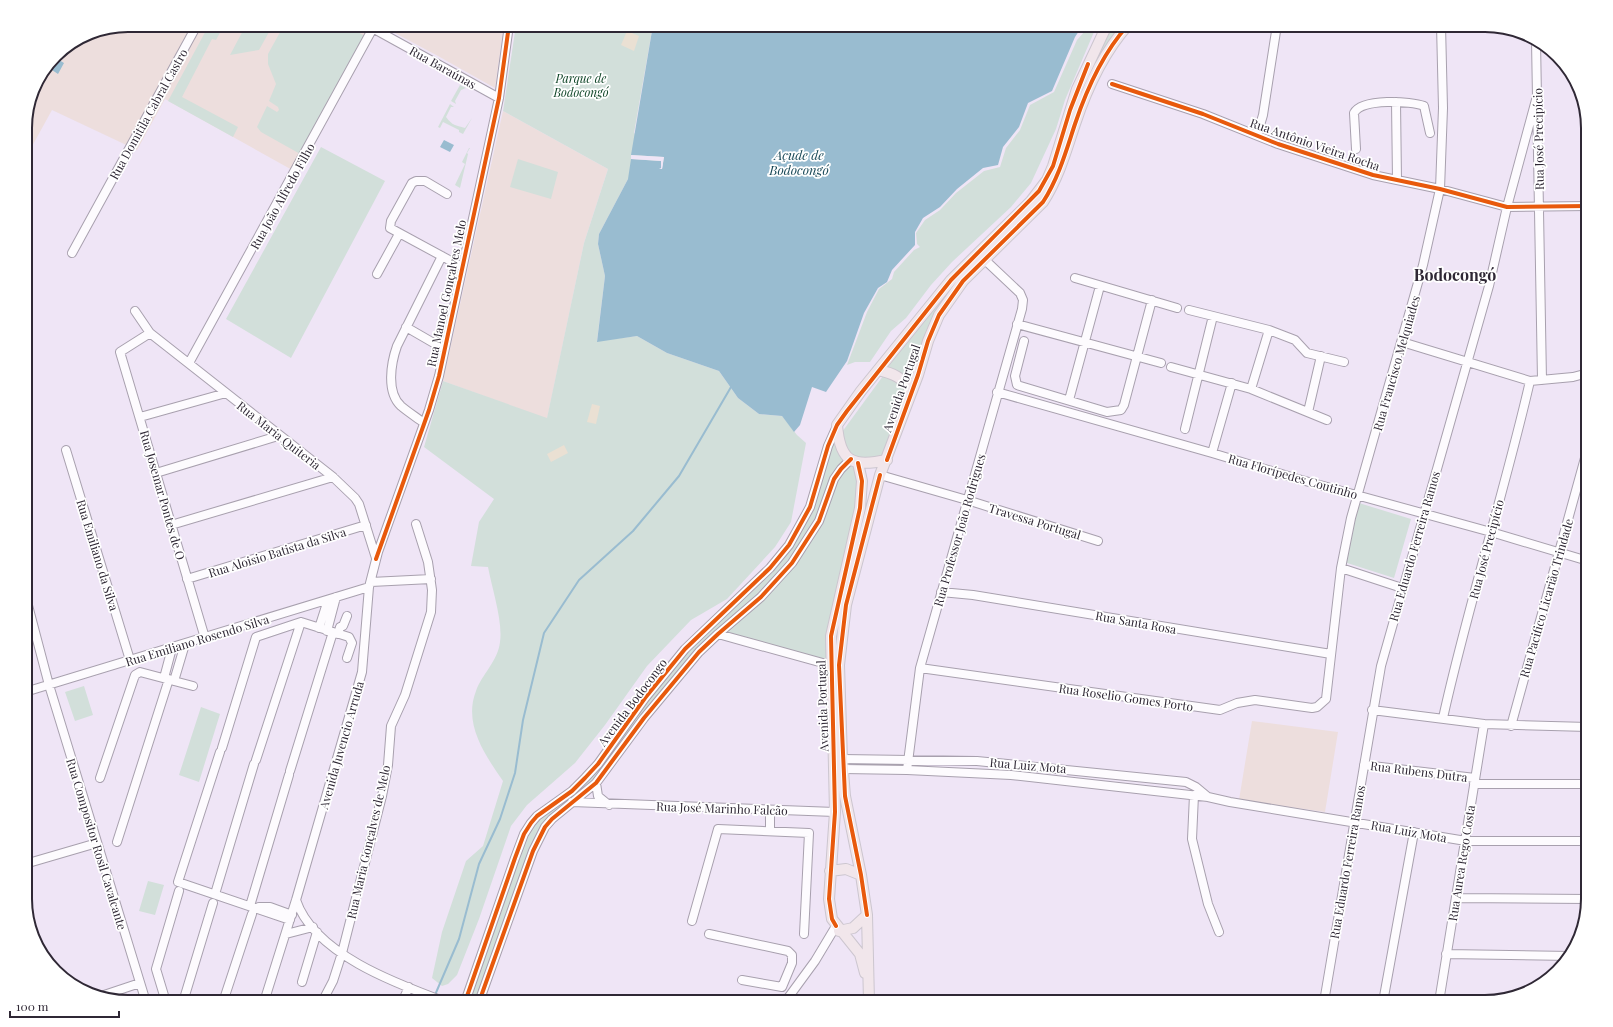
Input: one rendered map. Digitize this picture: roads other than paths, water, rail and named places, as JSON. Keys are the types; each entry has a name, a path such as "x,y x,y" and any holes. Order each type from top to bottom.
{"main road":[{"name":"Avenida Portugal","path":"865,995 864,968 860,954 838,928 830,912 830,871 835,812 830,665 832,624 860,508 862,481 854,461 840,446 837,425 878,370 951,280 1023,209 1043,186 1053,166 1072,103 1099,32"},
{"name":"Avenida Portugal","path":"1088,64 1104,32"},
{"name":"Avenida Portugal","path":"869,995 867,915 861,875 845,796 839,665 843,622 880,475 887,460 928,341 939,315 963,281 1043,202 1053,187 1062,167 1076,122 1097,69 1122,32"},
{"path":"878,370 898,376 912,391"},
{"path":"854,461 870,464 887,460"},
{"path":"830,871 846,869 861,875"},
{"path":"838,928 853,928 867,915"}],"street":[{"name":"Rua Domitila Cabral Castro","path":"72,253 193,32"},
{"name":"Rua João Alfredo Filho","path":"189,363 299,163 367,32"},
{"name":"Rua Baraúnas","path":"379,32 499,98"},
{"name":"Rua Manoel Gonçalves Melo","path":"370,585 376,559 436,388 499,98 508,32"},
{"path":"1257,135 1263,115 1276,32"},
{"name":"Rua Francisco Melquiades","path":"1326,699 1341,568 1351,518 1359,495 1423,265 1440,189 1443,93 1441,32"},
{"name":"Rua José Precipício","path":"1536,47 1542,380"},
{"name":"Rua Antônio Vieira Rocha","path":"1112,84 1203,114 1350,168 1440,189 1507,207 1581,206"},
{"name":"Rua Eduardo Ferreira Ramos","path":"1325,995 1372,710 1381,666 1423,513 1489,286 1507,207 1537,96"},
{"path":"1396,102 1397,180"},
{"path":"1356,149 1354,118 1356,110 1368,105 1396,102 1412,103 1424,106 1430,133"},
{"path":"447,194 425,181 416,181 412,183 389,225 392,230 462,267"},
{"path":"377,274 399,234"},
{"path":"424,423 400,405 396,398 392,384 392,360 406,327 442,256"},
{"name":"Rua Professor João Rodrigues","path":"907,770 920,668 997,392 1023,305 1020,293 985,260"},
{"path":"1075,278 1177,308"},
{"path":"1069,400 1100,286"},
{"path":"1024,341 1015,376 1017,385 1107,412 1121,410 1124,405 1152,300"},
{"path":"1189,310 1268,330 1295,340 1307,353 1344,362"},
{"name":"Rua Maria Quiteria","path":"135,311 150,333 278,436 333,477 355,498 366,525 376,559"},
{"path":"1185,429 1213,316"},
{"path":"1017,324 1161,363"},
{"path":"406,327 444,349"},
{"path":"1251,389 1268,330"},
{"name":"Rua Josemar Pontes de O","path":"150,333 120,352 205,638"},
{"path":"1402,342 1530,381 1581,375"},
{"path":"1308,412 1321,356"},
{"path":"1171,367 1251,389 1327,420"},
{"name":"Rua José Precipício","path":"1444,718 1530,381"},
{"path":"1212,453 1232,383"},
{"name":"Rua Florípedes Coutinho","path":"997,392 1581,559"},
{"path":"140,417 226,393"},
{"name":"Avenida Bodocongo","path":"467,995 515,858 524,834 531,822 572,791 585,778 598,764 645,698 685,649 770,568 789,546 810,507 828,446 837,425"},
{"path":"156,473 278,436"},
{"name":"Rua Emiliano da Silva","path":"66,450 130,660"},
{"name":"Avenida Bodocongo","path":"482,995 538,839 552,819 596,783 644,718 699,652 761,597 792,563 819,521 834,479 841,469 854,461"},
{"name":"Rua Pacifico Licarião Trindade","path":"1511,726 1581,472"},
{"name":"Travessa Portugal","path":"880,475 967,500 1098,541"},
{"path":"171,525 333,477"},
{"name":"Rua Maria Gonçalves de Melo","path":"326,995 333,981 342,954 382,796 388,765 391,726 405,695 431,612 428,562 416,524"},
{"name":"Rua Aloisio Batista da Silva","path":"187,579 366,525"},
{"path":"1341,568 1402,588"},
{"name":"Rua Emiliano Rosendo Silva","path":"32,690 328,600 370,585 430,579"},
{"name":"Avenida Juvencio Arruda","path":"286,934 362,672 370,585"},
{"name":"Rua Santa Rosa","path":"941,592 980,596 1331,654"},
{"path":"225,995 252,909 290,773 329,631 336,597"},
{"path":"328,600 329,631"},
{"path":"329,631 343,626 346,616"},
{"name":"Rua Compositor Rosil Cavalcante","path":"32,621 49,685 144,995"},
{"path":"215,894 255,762 301,622"},
{"path":"291,918 252,909 215,894 178,882 256,637 301,622 351,640 352,643 347,658"},
{"path":"718,634 830,665"},
{"path":"117,842 169,679 185,644"},
{"path":"169,679 172,648"},
{"name":"Rua Roselio Gomes Porto","path":"920,668 1220,710 1237,703 1255,700 1312,708 1326,699"},
{"path":"100,778 135,675 140,672 193,686"},
{"path":"1372,710 1484,724 1581,727"},
{"name":"Rua Aurea Rego Costa","path":"1440,995 1484,724"},
{"name":"Rua Luiz Mota","path":"843,764 908,760 986,761 1186,782 1196,787 1208,797"},
{"name":"Rua Luiz Mota","path":"843,764 907,770 1011,775 1194,795 1466,841 1581,841"},
{"name":"Rua Rubens Dutra","path":"1364,765 1474,781 1581,784"},
{"path":"596,783 598,796 610,805"},
{"path":"1194,795 1192,839 1208,904 1219,932"},
{"name":"Rua José Marinho Falcão","path":"572,802 610,805 835,812"},
{"path":"770,810 770,831"},
{"path":"692,921 718,829 809,833 804,934"},
{"path":"1384,995 1414,832"},
{"path":"32,862 97,843"},
{"path":"164,995 156,969 179,891"},
{"path":"1456,898 1581,899"},
{"path":"296,900 301,912 328,944 357,963 429,995"},
{"path":"185,995 213,903"},
{"path":"791,995 838,928"},
{"path":"266,995 286,934 315,930"},
{"path":"302,982 315,930"},
{"path":"709,934 788,951 792,955 792,963 782,987"},
{"path":"1446,954 1562,956"},
{"path":"742,980 782,987 794,991"},
{"path":"110,993 140,983"},
{"path":"405,995 409,987"}],"water":[{"name":"Açude de Bodocongó","path":"652,32 1078,32 1052,91 1028,103 1019,127 1003,147 998,165 983,168 957,189 940,207 923,218 915,232 915,245 892,270 887,282 878,288 864,313 847,361 826,392 812,387 800,425 794,432 782,416 759,414 738,398 719,371 667,353 637,336 597,342 605,276 598,244 599,234 628,179 631,159 661,161 662,169 664,157 631,155"},
{"path":"60,60 64,63 58,74 52,70"},
{"path":"444,140 454,145 450,152 440,147"}],"waterway":[{"path":"435,995 459,939 479,864 500,819 515,773 523,720 544,633 579,580 633,531 679,476 731,387"}],"district":[{"name":"Bodocongó","path":"1455,274"}],"park label":[{"name":"Parque de Bodocongó","path":"581,85"}]}
